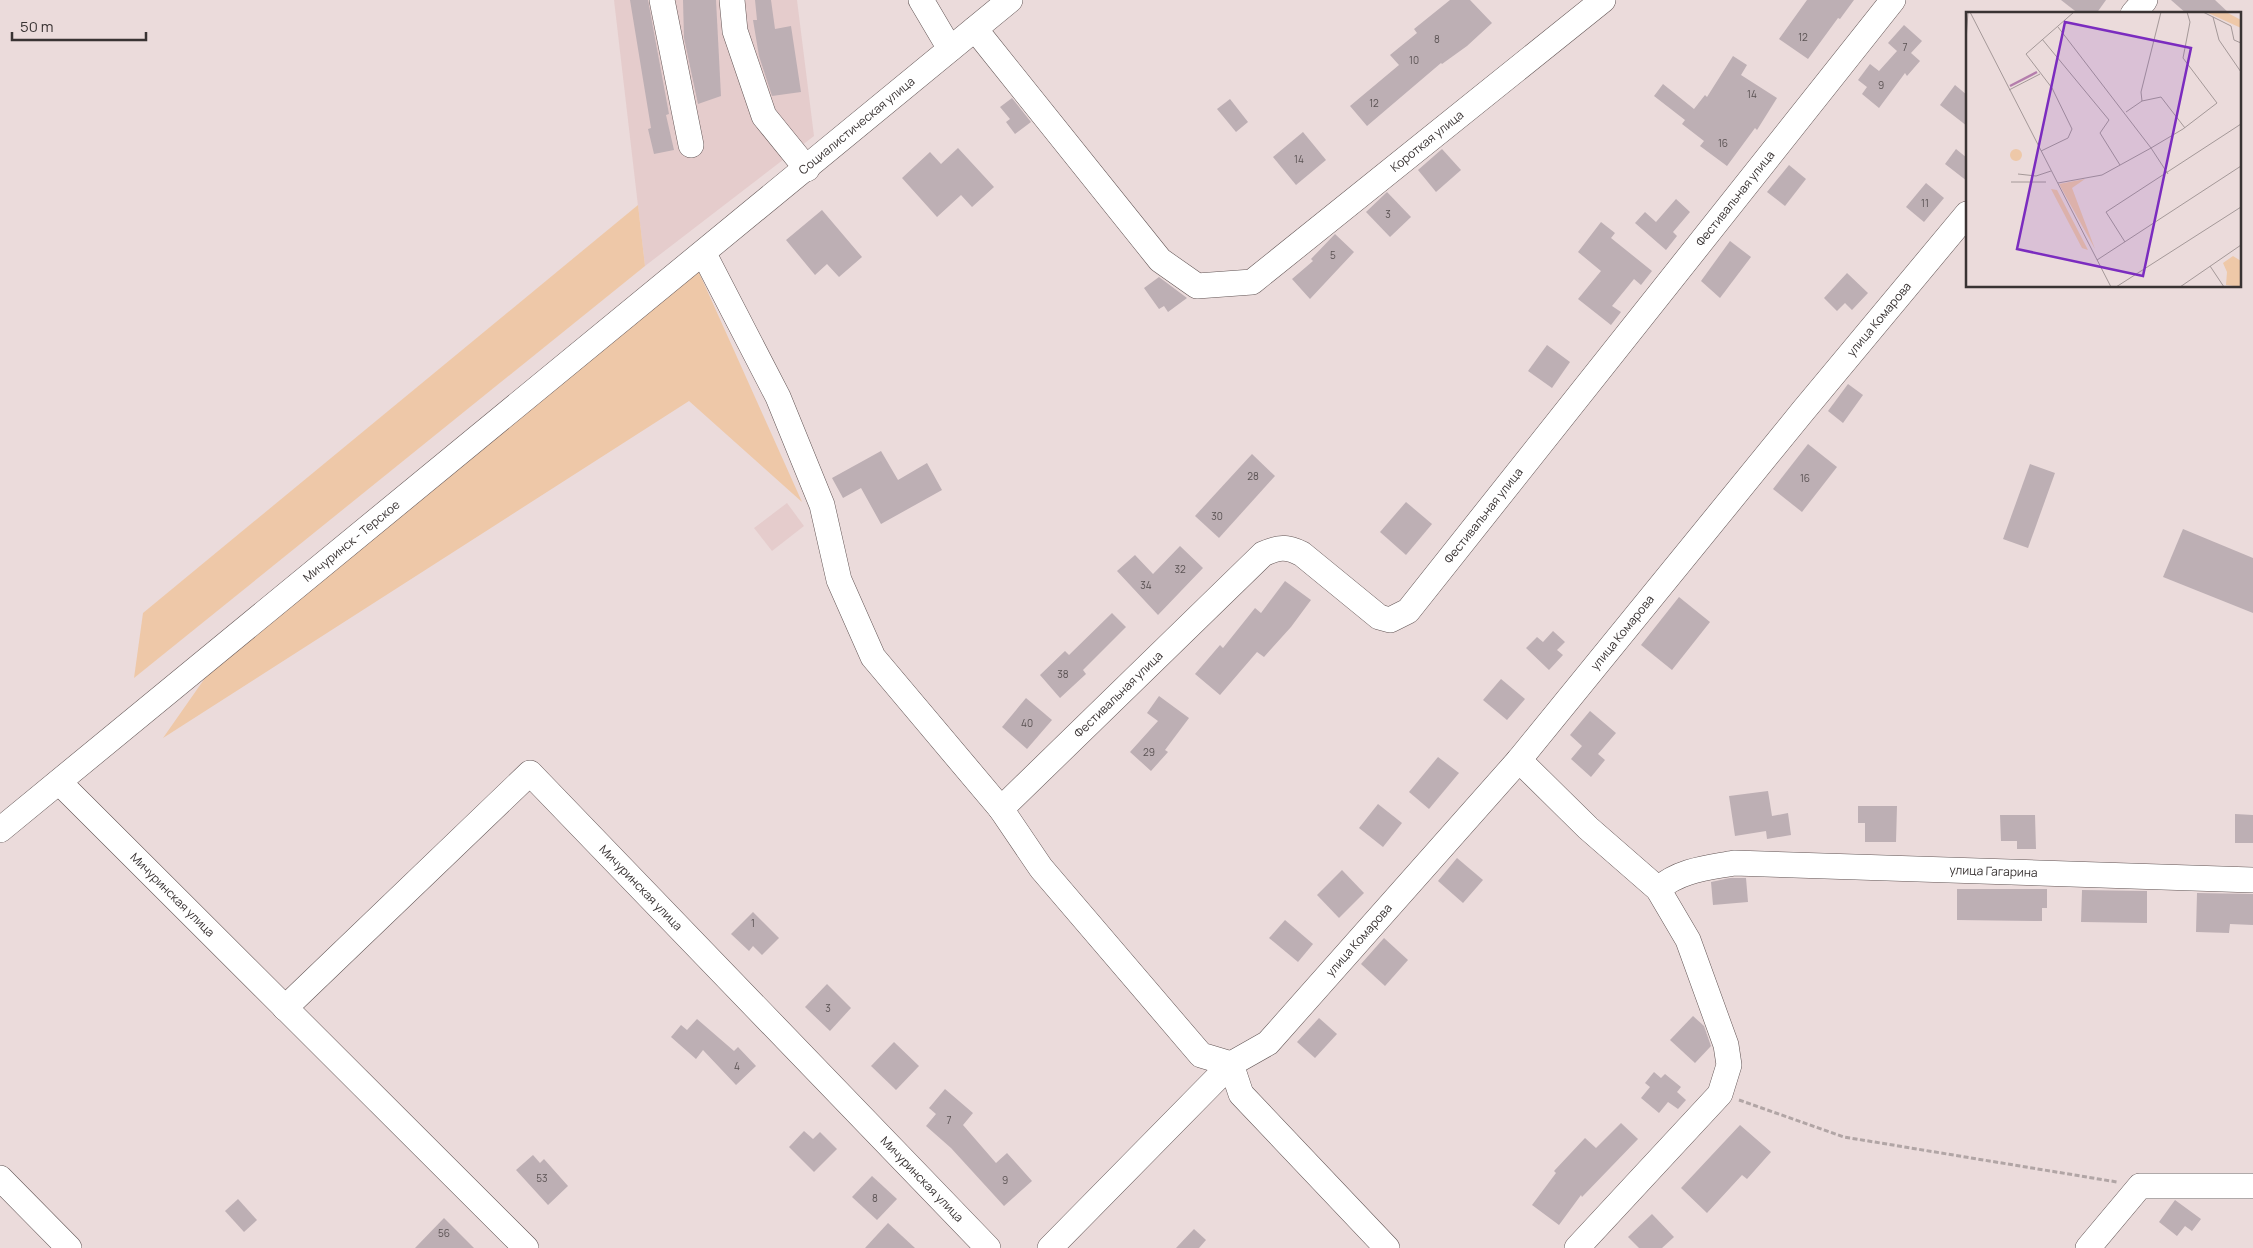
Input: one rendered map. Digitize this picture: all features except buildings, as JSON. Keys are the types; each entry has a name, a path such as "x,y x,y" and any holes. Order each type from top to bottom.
{"street":[{"path":"662,0 691,145"},
{"path":"732,0 735,31 764,116 808,168"},
{"path":"921,0 950,48"},
{"name":"Социалистическая улица","path":"704,254 1010,0"},
{"name":"Короткая улица","path":"975,29 1160,260 1198,286 1252,282 1604,0"},
{"name":"Фестивальная улица","path":"1001,809 1263,554 1276,549 1290,548 1302,554 1379,617 1390,620 1408,611 1893,0"},
{"path":"2135,12 2145,0"},
{"name":"улица Комарова","path":"1050,1248 1231,1064 1268,1043 1519,760 1803,410 1966,215"},
{"path":"704,254 778,397 822,504 839,580 873,657 1001,809 1041,868 1201,1055 1231,1064 1241,1094 1388,1248"},
{"name":"Мичуринск - Терское","path":"0,830 704,254"},
{"path":"1519,760 1588,828 1658,889 1688,940 1726,1045 1729,1065 1720,1094 1577,1248"},
{"name":"Мичуринская улица","path":"286,1008 530,773 988,1248"},
{"name":"Мичуринская улица","path":"59,782 526,1248"},
{"name":"улица Гагарина","path":"1658,889 1666,882 1688,871 1734,863 2253,880"},
{"path":"0,1178 69,1248"},
{"path":"2088,1248 2140,1186 2253,1186"}],"path":[{"path":"1720,1094 1844,1137 2140,1186"}],"shaded area":[{"path":"614,0 797,0 814,136 645,266"},
{"path":"638,205 645,266 134,678 143,613"},
{"path":"697,268 802,502 689,401 163,738 212,668"},
{"path":"787,503 804,526 772,551 754,528"}]}
